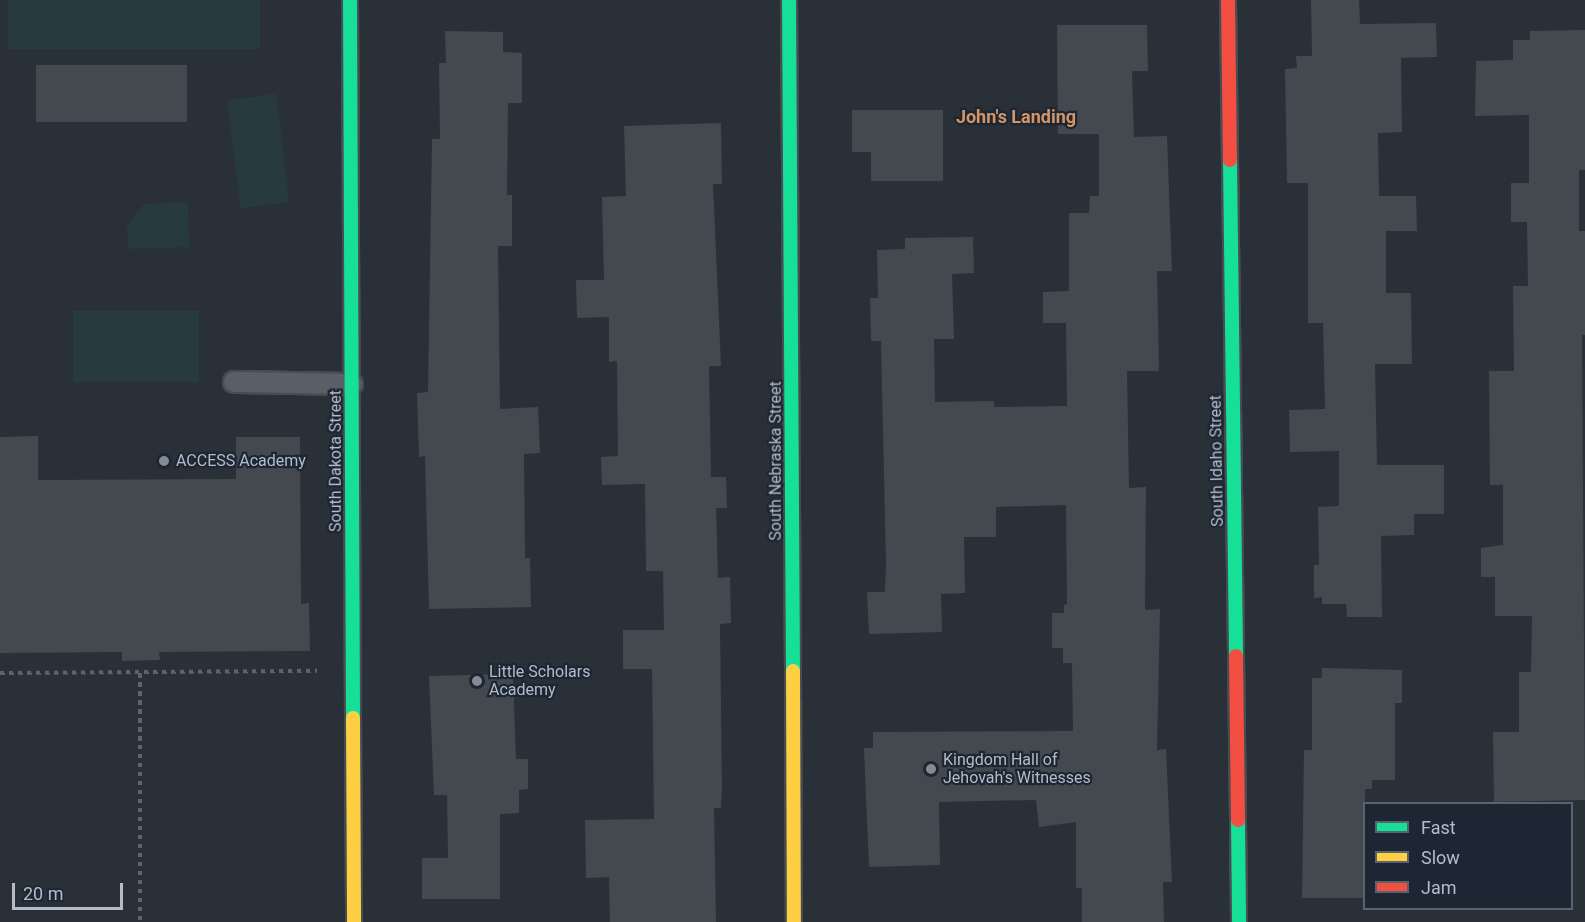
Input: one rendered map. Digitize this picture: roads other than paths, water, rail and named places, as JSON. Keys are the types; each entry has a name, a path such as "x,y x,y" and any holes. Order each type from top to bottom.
{"street":[{"name":"South Dakota Street","path":"350,0 354,922"},
{"name":"South Nebraska Street","path":"789,0 794,922"},
{"name":"South Idaho Street","path":"1228,0 1239,922"}],"lane":[{"path":"234,382 352,384"}],"place":[{"name":"ACCESS Academy","path":"164,461"},
{"name":"Little Scholars Academy","path":"477,681"},
{"name":"Kingdom Hall of Jehovah's Witnesses","path":"931,769"}],"district":[{"name":"John's Landing","path":"1016,117"}]}
